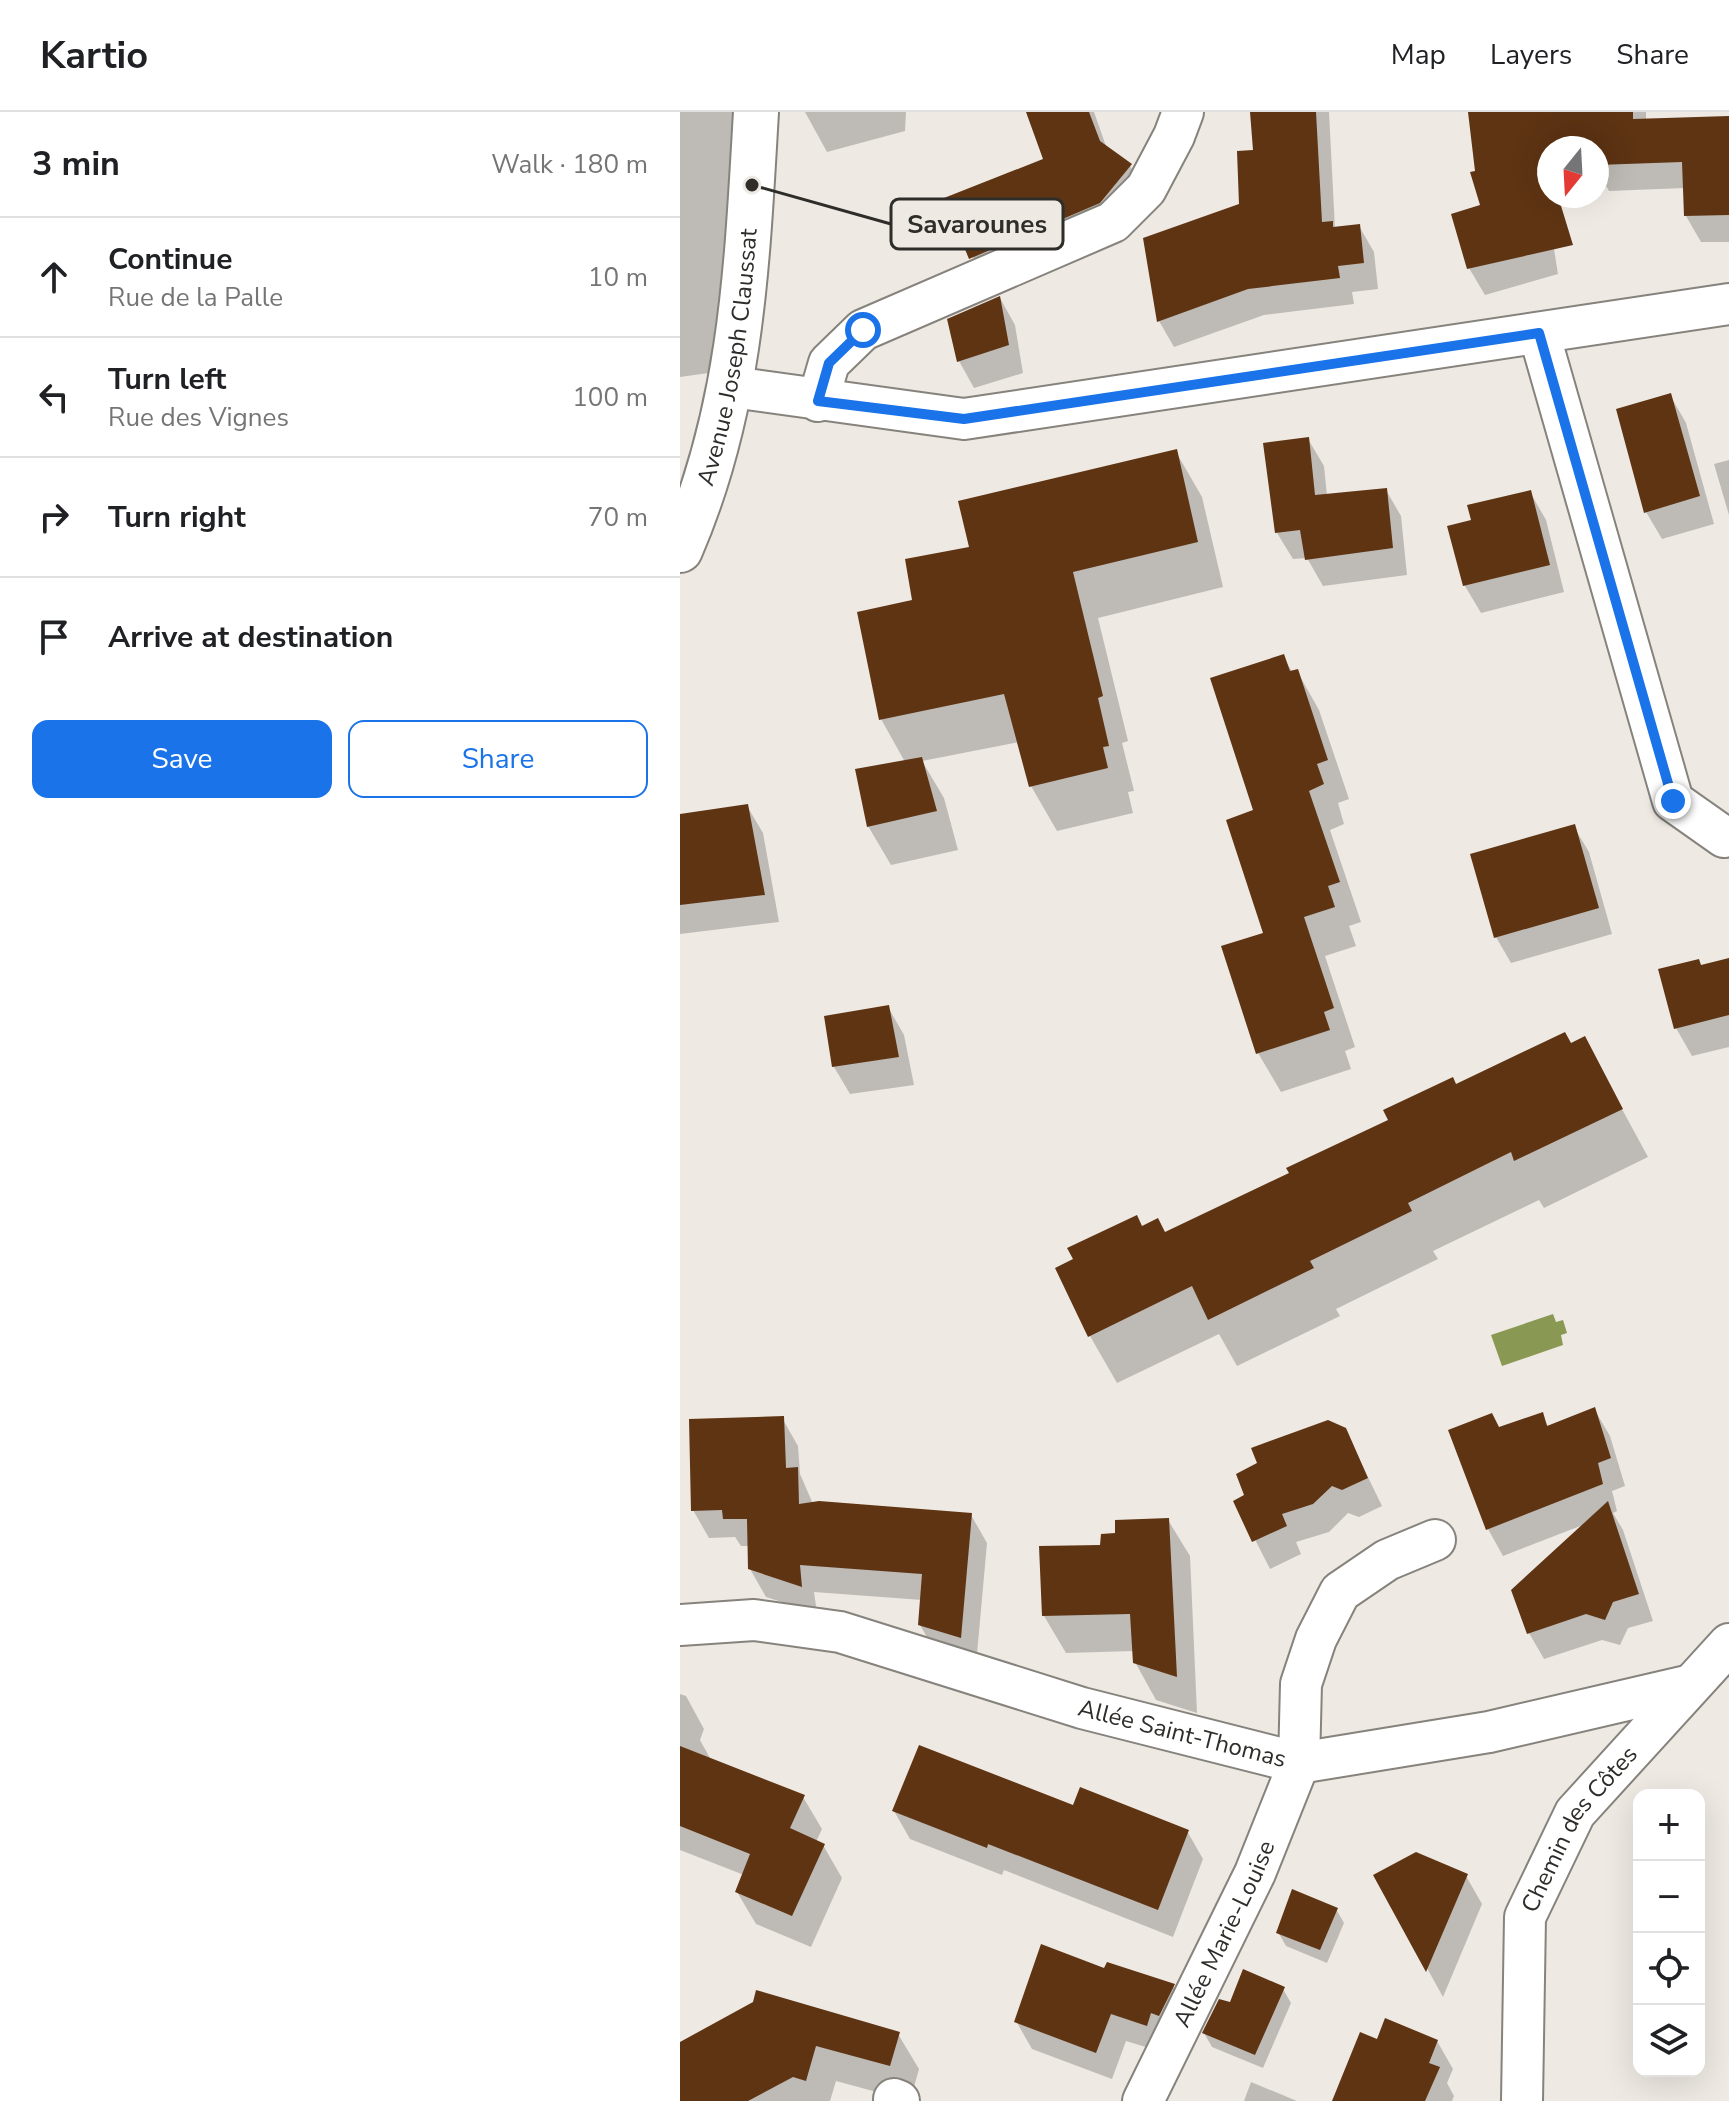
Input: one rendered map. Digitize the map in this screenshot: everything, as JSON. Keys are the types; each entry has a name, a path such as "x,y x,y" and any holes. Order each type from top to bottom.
{"main road":[{"name":"Avenue Joseph Claussat","path":"680,550 717,448 732,387 742,326 756,112"}],"street":[{"path":"818,401 829,363 863,330 1113,222 1146,189 1183,112"},
{"path":"732,387 964,419 1729,304"},
{"path":"1539,333 1673,801 1724,837"},
{"path":"1299,1763 1301,1684 1316,1639 1340,1592 1387,1560 1435,1540"},
{"name":"Allée Saint-Thomas","path":"680,1625 754,1620 840,1632 1082,1708 1299,1763 1489,1732 1687,1686"},
{"name":"Chemin des Côtes","path":"1522,2101 1525,1917 1575,1813 1687,1686 1729,1644"},
{"name":"Allée Marie-Louise","path":"1143,2101 1255,1873 1299,1763"}],"shaded area":[{"path":"1553,1314 1556,1322 1563,1320 1567,1333 1561,1335 1563,1345 1502,1366 1491,1335"}],"building":[{"path":"1026,112 1089,112 1100,141 1132,164 1100,203 969,259 944,198 1043,159"},
{"path":"1250,112 1316,112 1322,222 1333,221 1333,227 1360,224 1364,263 1338,266 1340,278 1248,289 1157,322 1143,238 1239,204 1237,151 1253,150"},
{"path":"1468,112 1633,112 1633,119 1729,116 1729,215 1684,216 1682,162 1609,165 1609,136 1537,136 1537,208 1562,208 1573,245 1467,269 1451,214 1480,205 1470,172 1475,171"},
{"path":"1000,296 1009,345 957,362 947,319"},
{"path":"1671,393 1700,496 1644,513 1616,409"},
{"path":"1309,437 1315,495 1387,488 1393,548 1305,560 1300,530 1275,533 1263,443"},
{"path":"1177,449 1198,542 1073,572 1103,696 1098,698 1109,746 1103,747 1108,768 1029,787 1004,694 879,720 857,612 912,600 905,559 969,547 958,501"},
{"path":"1531,490 1550,565 1463,586 1447,526 1471,520 1467,505"},
{"path":"1284,654 1290,671 1298,669 1328,760 1317,764 1324,784 1309,791 1340,882 1328,886 1335,907 1304,917 1334,1008 1324,1012 1330,1030 1256,1054 1221,946 1263,933 1226,820 1253,810 1210,678"},
{"path":"922,757 937,811 867,827 855,769"},
{"path":"748,804 765,895 680,905 680,814"},
{"path":"1575,824 1599,908 1494,938 1470,854"},
{"path":"1729,958 1729,1015 1674,1029 1658,969 1699,959 1701,965"},
{"path":"889,1005 899,1057 832,1067 824,1016"},
{"path":"1565,1032 1571,1043 1585,1036 1623,1109 1514,1161 1511,1152 1408,1203 1412,1211 1310,1261 1314,1268 1208,1320 1192,1286 1088,1337 1055,1268 1073,1259 1067,1248 1137,1215 1142,1226 1158,1218 1165,1232 1289,1173 1286,1168 1388,1120 1383,1110 1453,1077 1456,1084"},
{"path":"1595,1407 1611,1458 1598,1463 1603,1484 1486,1530 1448,1430 1492,1413 1499,1427 1543,1412 1547,1426"},
{"path":"784,1416 786,1468 798,1467 799,1504 819,1501 972,1513 961,1638 918,1625 922,1574 800,1565 802,1587 748,1569 747,1519 723,1519 722,1510 691,1511 689,1419"},
{"path":"1328,1420 1346,1428 1368,1478 1342,1490 1332,1486 1313,1504 1282,1514 1287,1526 1252,1542 1233,1501 1244,1495 1236,1474 1257,1463 1251,1448"},
{"path":"1608,1501 1639,1594 1613,1602 1605,1620 1586,1614 1527,1634 1511,1590"},
{"path":"1169,1518 1177,1677 1133,1663 1130,1614 1042,1616 1039,1546 1100,1545 1101,1534 1115,1533 1115,1520"},
{"path":"919,1745 1073,1805 1080,1787 1189,1830 1158,1910 988,1844 987,1848 892,1811"},
{"path":"680,1746 805,1795 790,1828 825,1844 792,1916 735,1892 750,1854 680,1826"},
{"path":"1416,1852 1468,1874 1426,1972 1373,1875"},
{"path":"1292,1889 1338,1908 1320,1950 1276,1933"},
{"path":"1041,1944 1104,1968 1107,1962 1175,1984 1159,2016 1151,2013 1147,2026 1111,2014 1096,2053 1014,2022"},
{"path":"1243,1969 1285,1987 1255,2055 1202,2033 1219,1999 1230,2002"},
{"path":"756,1990 900,2032 890,2066 816,2046 806,2081 793,2077 748,2101 680,2101 680,2042 753,2002"},
{"path":"1385,2018 1438,2040 1429,2063 1440,2067 1425,2101 1332,2101 1360,2032 1377,2039"}],"place":[{"name":"Savarounes","path":"752,185"}],"route":[{"path":"863,330 829,363 818,401 964,419 1539,333 1673,801"}]}
